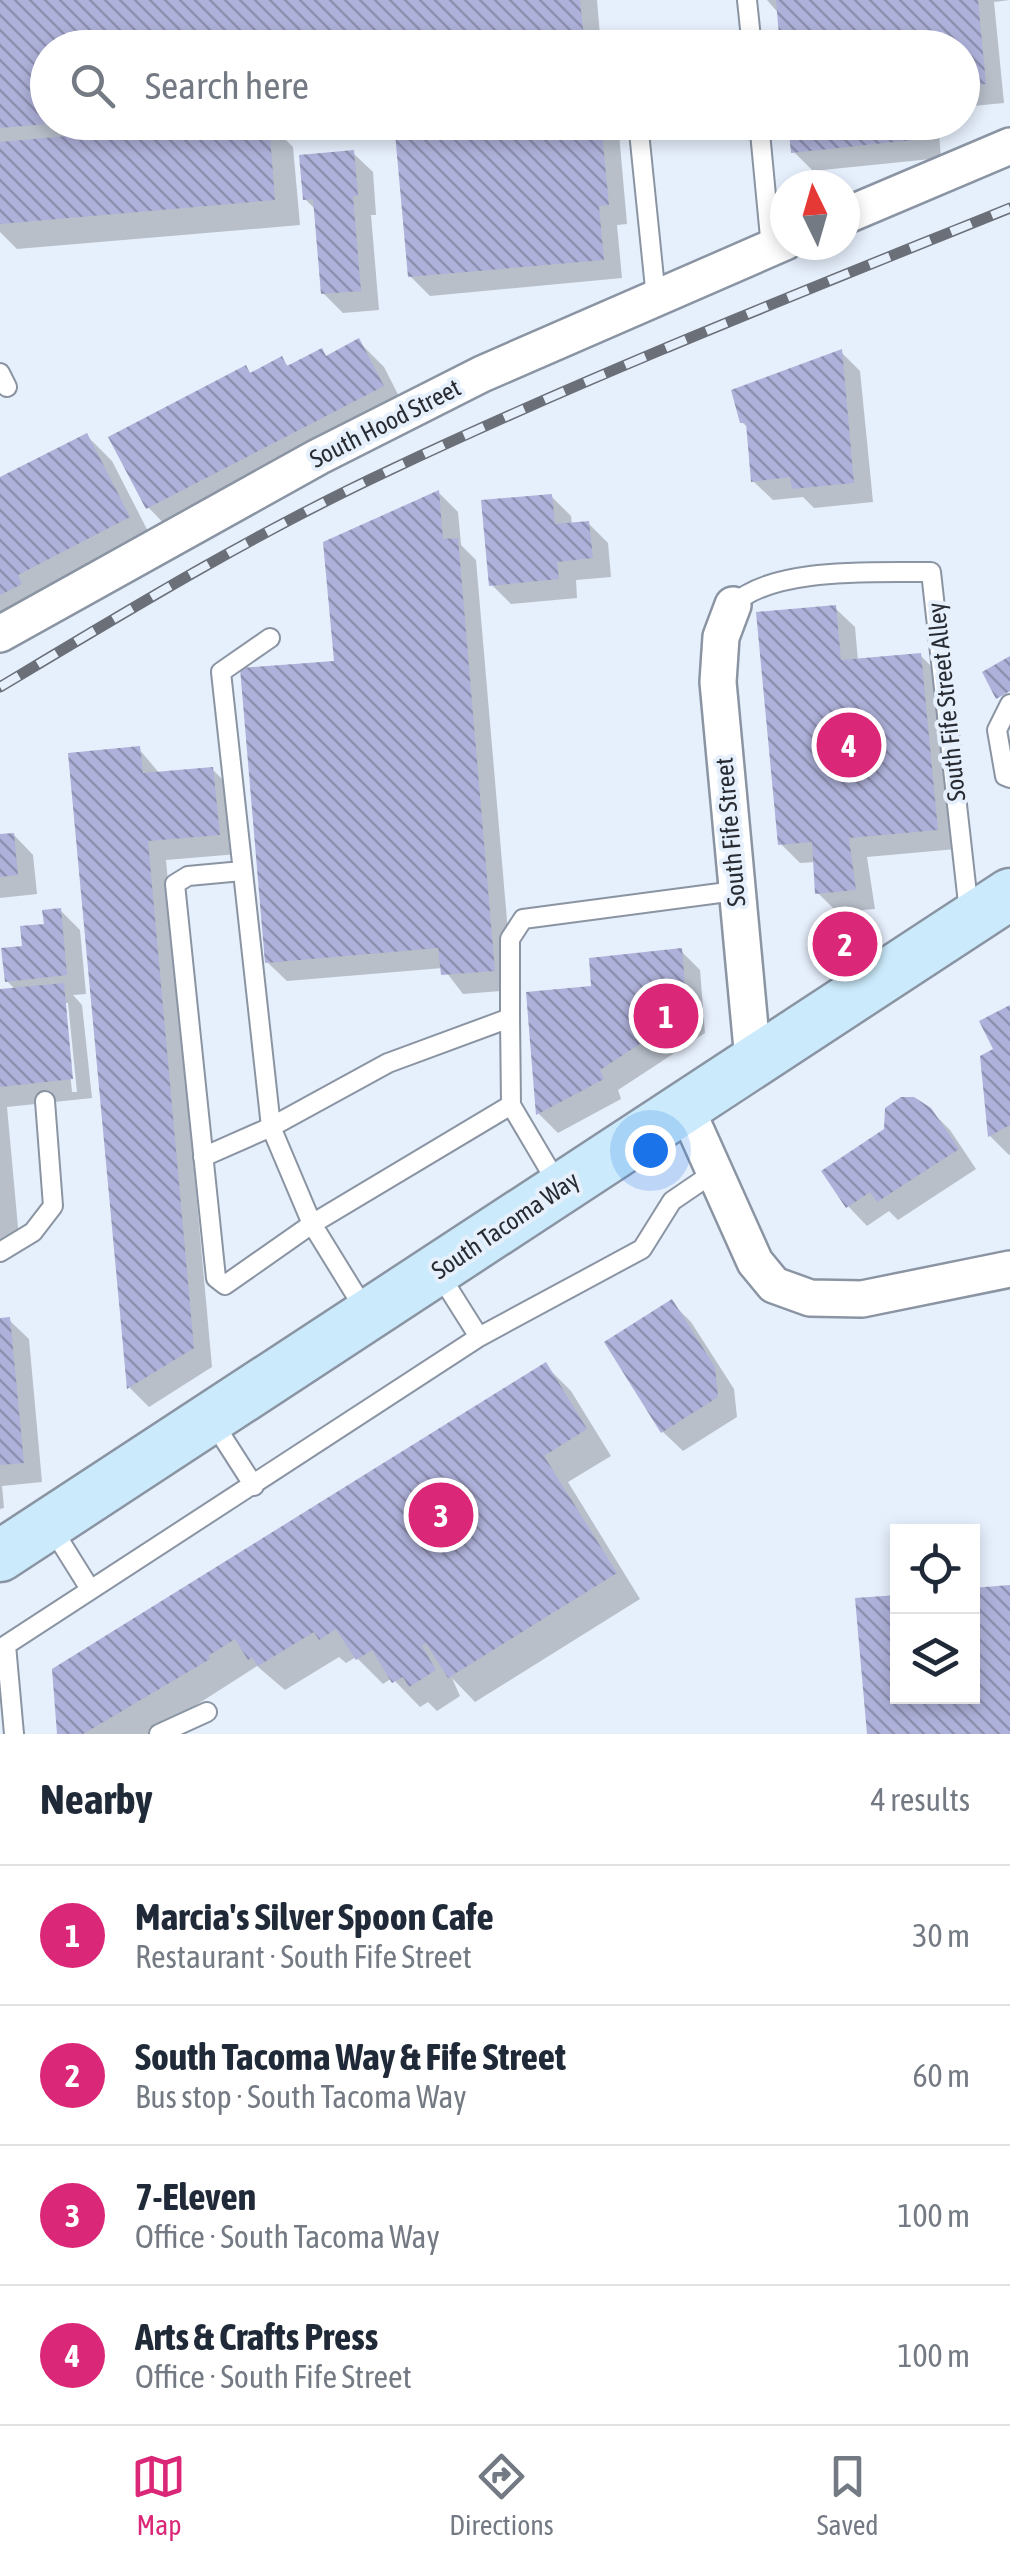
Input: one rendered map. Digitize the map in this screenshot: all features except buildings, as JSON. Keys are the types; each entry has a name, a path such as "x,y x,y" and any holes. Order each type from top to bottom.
{"main road":[{"name":"South Tacoma Way","path":"0,1556 990,906"}],"street":[{"path":"860,210 1010,146"},
{"name":"South Hood Street","path":"0,634 318,457 482,374 770,248"},
{"name":"South Fife Street","path":"733,605 722,638 718,682 753,1060"},
{"path":"686,1106 764,1276 790,1293 862,1299 1010,1269"}],"lane":[{"path":"747,0 750,30"},
{"path":"640,140 656,298"},
{"path":"762,140 770,193"},
{"name":"South Fife Street Alley","path":"733,605 760,586 788,581 931,572 990,906"},
{"path":"270,638 221,672 271,1127 312,1224 368,1316"},
{"path":"1010,704 997,730 1005,776 1010,778"},
{"path":"242,872 188,876 175,884 216,1278 225,1284 312,1224 510,1106"},
{"path":"560,1188 510,1106 510,939 522,919 735,891"},
{"path":"203,1157 271,1127 388,1064 510,1018"},
{"path":"0,1252 33,1232 53,1206 44,1101"},
{"path":"14,1734 6,1704 6,1645 480,1337 642,1249 672,1200 716,1171"},
{"path":"438,1272 480,1337"},
{"path":"210,1418 254,1486"},
{"path":"50,1524 90,1589"},
{"path":"159,1734 207,1712"}],"railway":[{"path":"0,687 241,546 390,470 621,367 1010,208"}],"place":[{"name":"Arts & Crafts Press","path":"849,745"},
{"name":"South Tacoma Way & Fife Street","path":"845,944"},
{"name":"Marcia's Silver Spoon Cafe","path":"666,1016"},
{"name":"7-Eleven","path":"441,1515"}]}
